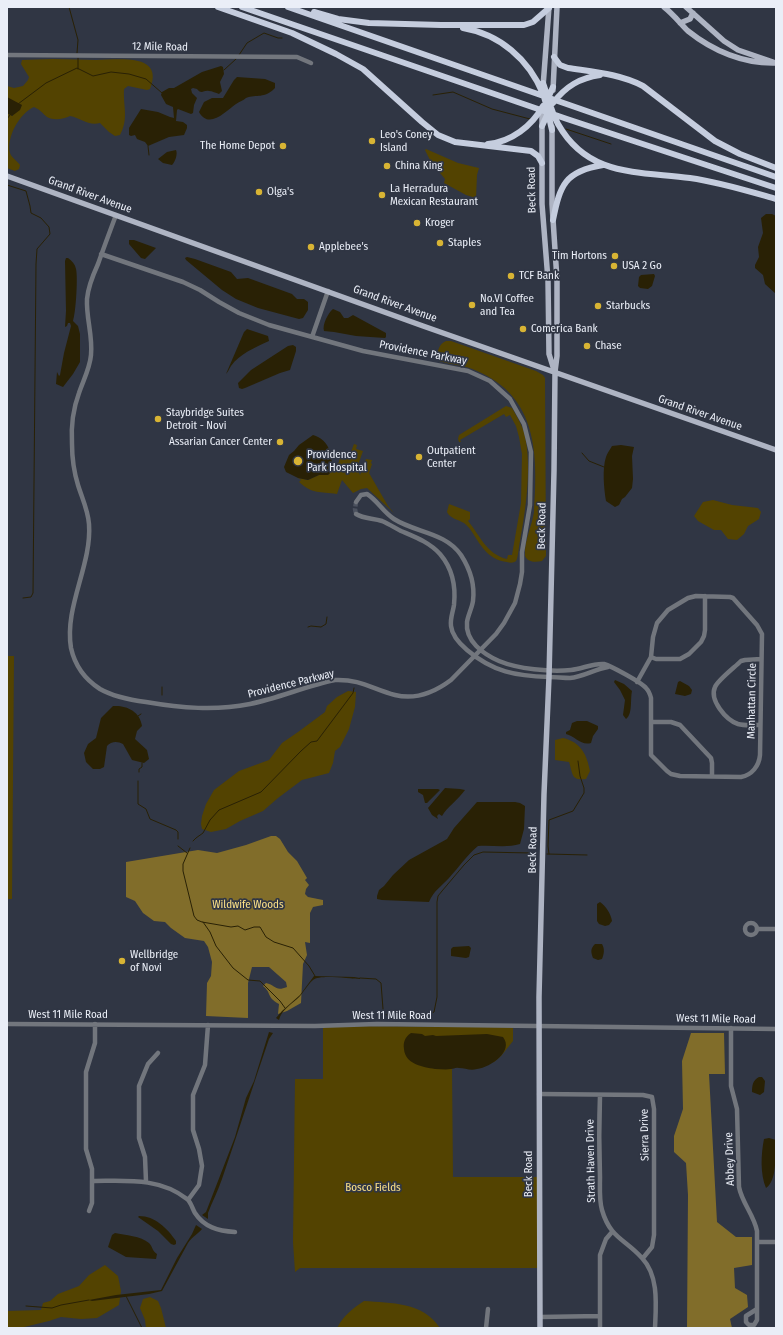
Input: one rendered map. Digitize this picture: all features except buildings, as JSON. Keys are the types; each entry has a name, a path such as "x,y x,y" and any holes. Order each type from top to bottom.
{"highway":[{"path":"218,7 292,33 363,69 422,122 438,134 455,142 531,151 538,156 542,163"},
{"path":"242,7 567,119 776,188"},
{"path":"289,7 338,19 369,23 441,25 524,25 533,22 549,8"},
{"path":"289,7 776,177"},
{"path":"441,25 471,29 486,34 503,43 516,54 536,81 564,134 576,147 603,165 630,172 691,178 729,185 776,199"},
{"path":"554,57 560,65 568,68 616,75 631,80 643,86 716,141 740,154 776,168"},
{"path":"542,126 551,108 564,90 573,83 587,77 616,75"},
{"path":"543,84 545,100"},
{"path":"473,145 492,144 507,140 521,131 531,123 553,87"},
{"path":"551,108 552,130"},
{"path":"553,220 558,197 570,177 585,169 603,165"}],"main road":[{"path":"551,108 557,7"},
{"path":"664,7 698,38 717,50 736,58 756,63 776,63"},
{"path":"686,7 724,41 738,50 776,63"},
{"path":"543,84 549,8"},
{"path":"680,23 690,19 693,13"},
{"path":"717,50 718,45 724,41"},
{"name":"Beck Road","path":"545,100 542,126 542,204 548,280 549,354 555,372"},
{"name":"Beck Road","path":"540,1328 539,1026 544,794 549,677 555,372 558,356 557,280 553,220 552,130"},
{"name":"Grand River Avenue","path":"7,176 423,326 776,450"}],"street":[{"name":"12 Mile Road","path":"7,55 297,58 311,63"},
{"name":"Providence Parkway","path":"101,254 183,282 251,319 312,338 369,352 468,371 490,381 510,399 521,417 530,442 530,505 522,552 522,572 520,584 515,603 508,618 496,634 451,680 428,693 405,696 396,695 363,683 335,680 324,682 261,702 227,707 191,708 132,700 109,694 88,680 82,673 74,658 70,629 89,534 88,516 78,484 73,461 72,431 74,411 78,395 86,375 91,354 87,299 90,283 101,254 116,215"},
{"path":"548,280 557,280"},
{"path":"312,338 328,291"},
{"path":"356,502 361,494 367,494 391,517 410,527 439,536 458,550 468,567 473,587 473,602 467,622 468,633 473,642 481,650 494,658 511,665 530,669 574,670 598,664 609,666 637,682"},
{"path":"356,514 360,517 381,521 422,539 440,554 451,572 454,584 455,597 451,617 451,629 457,640 475,656 490,665 510,673 527,677 574,677 609,666"},
{"name":"Manhattan Circle","path":"696,596 727,596 733,598 762,634 760,759 756,767 745,776 680,776 671,774 651,755 650,694 646,688 637,682 651,658 654,632 664,613 688,598 696,596"},
{"path":"651,658 680,659 689,654 701,642 705,630 705,596"},
{"path":"760,725 743,725 733,722 726,716 715,701 714,693 716,685 741,661 761,659"},
{"path":"587,667 588,673"},
{"path":"574,670 574,677"},
{"path":"651,722 671,722 680,725 711,758 712,776"},
{"path":"757,929 776,929"},
{"name":"West 11 Mile Road","path":"7,1024 332,1026 377,1024 776,1029"},
{"path":"89,1211 92,1203 92,1169 86,1149 86,1072 95,1042 95,1024"},
{"path":"188,1200 199,1185 202,1166 200,1149 193,1130 193,1095 205,1065 208,1025"},
{"name":"Abbey Drive","path":"731,1028 731,1086 737,1109 739,1187 742,1198 755,1220 757,1231 757,1309"},
{"path":"146,1181 145,1157 139,1138 139,1086 148,1064 158,1053"},
{"name":"Sierra Drive","path":"539,1094 643,1095 652,1097 654,1109 654,1235 652,1247 643,1258"},
{"name":"Strath Haven Drive","path":"600,1095 601,1210 612,1232 643,1258 649,1268 653,1279 655,1293 655,1328"},
{"path":"92,1181 146,1181 170,1189 188,1200 198,1218 205,1224 222,1231 234,1232"},
{"path":"600,1328 600,1255 606,1239 612,1232"},
{"path":"757,1242 776,1242"},
{"path":"486,1328 488,1309"},
{"path":"540,1317 600,1316"}],"green space":[{"path":"126,59 145,64 151,69 153,77 150,89 147,90 128,86 124,89 125,118 120,135 115,136 100,123 88,123 70,116 62,119 53,119 47,117 40,110 34,107 29,110 15,126 10,140 10,153 20,165 19,169 15,171 7,168 7,113 13,116 13,102 7,97 7,86 14,88 23,86 28,80 29,77 21,64 22,60"},
{"path":"426,149 458,163 479,168 477,175 476,198 466,195 444,183 445,179 431,162 425,150"},
{"path":"446,341 451,341 536,371 545,378 546,556 542,561 530,561 525,556 526,545 534,512 535,470 534,449 530,430 523,412 512,396 497,382 472,369 439,361 437,356 438,349 440,345"},
{"path":"506,406 512,408 523,429 528,455 528,485 524,514 517,558 516,561 512,563 496,559 487,553 467,525 452,517 447,512 449,504 470,512 470,519 468,521 484,543 500,557 507,559 508,555 512,555 521,503 522,454 516,426 510,415 506,417 504,414 460,440 461,442 459,442 458,439 459,435"},
{"path":"354,444 357,445 356,449 363,451 357,468 360,475 366,459 372,460 369,473 388,506 394,513 367,488 353,493 342,480 337,494 313,491 299,482 301,480 298,478 308,480 319,475 328,475 332,467 339,462 340,452 349,457"},
{"path":"713,500 732,505 758,508 761,512 759,519 748,526 744,534 737,540 728,539 721,530 714,530 698,521 694,516 703,502"},
{"path":"7,656 14,656 12,899 7,899"},
{"path":"348,691 356,692 355,707 349,729 340,747 335,751 333,763 329,773 302,780 263,811 226,829 211,832 202,829 202,816 206,804 214,790 239,771 269,760 282,743 325,712 327,706 337,697"},
{"path":"563,738 579,746 585,755 590,771 586,779 578,779 573,776 569,762 555,760 555,740"},
{"name":"Wildwife Woods","path":"271,836 276,836 280,839 288,852 297,861 307,878 305,880 309,885 305,894 308,897 323,900 323,905 313,907 310,913 310,943 305,942 307,955 303,964 301,1003 278,1014 279,1004 272,999 263,986 266,983 280,989 287,987 286,982 269,967 252,967 248,983 248,1018 206,1016 207,983 211,976 212,962 208,947 204,941 185,938 165,922 154,921 143,913 135,901 126,897 126,862 198,850 217,853"},
{"name":"Bosco Fields","path":"323,1026 513,1027 513,1041 494,1062 452,1068 453,1177 539,1177 539,1268 300,1268 295,1272 293,1242 295,1079 323,1079"},
{"path":"691,1033 724,1033 725,1074 709,1074 717,1222 736,1237 752,1237 752,1265 734,1268 735,1288 747,1295 748,1307 730,1319 732,1328 687,1328 688,1195 686,1163 674,1152 674,1136 683,1109 682,1061"},
{"path":"105,1265 118,1276 121,1291 119,1305 97,1318 81,1319 61,1317 20,1328 7,1328 7,1311 41,1310 43,1303 50,1301 58,1294 79,1286 89,1275"},
{"path":"150,1297 158,1301 166,1328 146,1328 145,1320 140,1308 143,1299"},
{"path":"364,1301 395,1304 416,1309 433,1319 440,1328 337,1328 342,1320 356,1306"}],"shaded area":[{"path":"221,66 223,67 224,74 220,82 222,91 219,94 210,91 201,92 193,88 191,89 192,93 197,98 193,113 191,114 178,109 177,110 176,121 183,122 187,125 184,135 169,137 148,146 145,142 137,139 135,135 129,135 129,128 141,109 158,112 174,118 173,107 166,104 161,95 162,92 169,88 174,88 202,72"},
{"path":"237,77 265,79 275,83 275,88 267,94 246,98 218,117 208,119 203,117 199,112 204,102 212,98 223,98"},
{"path":"7,97 22,105 20,110 12,116 7,113"},
{"path":"176,150 176,158 172,165 163,163 158,159 167,152"},
{"path":"766,214 776,216 776,294 765,284 763,275 755,268 759,257 758,247 763,233 761,218"},
{"path":"129,240 134,240 156,248 145,259 141,258 129,244"},
{"path":"187,257 231,272 237,279 248,278 292,294 297,299 304,299 308,302 308,310 303,318 299,319 258,308 236,299 222,290 186,260 185,258"},
{"path":"66,258 72,261 76,267 77,273 76,303 73,321 78,326 80,334 80,362 63,387 56,384 57,372 59,376 71,326 70,323 68,323 65,327"},
{"path":"654,274 655,276 652,286 648,289 640,288 638,286 639,277 641,275"},
{"path":"333,309 340,312 344,318 348,318 353,315 386,333 386,337 356,336 324,331 326,319"},
{"path":"247,329 268,336 269,341 248,351 238,358 226,374 244,332"},
{"path":"293,345 296,347 296,351 290,370 245,388 239,388 238,383 251,370 288,346"},
{"path":"313,435 319,437 327,445 332,461 330,473 328,475 319,475 308,480 298,478 286,472 284,467 289,455 299,445"},
{"path":"621,445 634,447 632,456 633,479 632,488 622,499 619,505 615,507 606,501 604,467 606,456 612,446"},
{"path":"615,680 624,684 632,691 630,714 626,719 623,715 625,700 614,682"},
{"path":"680,681 689,686 692,690 691,694 685,696 675,694 678,682"},
{"path":"113,706 132,710 138,716 142,726 137,731 135,739 147,750 149,759 144,763 132,760 123,744 113,742 107,746 104,767 100,769 93,769 86,762 84,753 88,744 96,738 101,718"},
{"path":"577,721 587,721 598,726 591,743 587,744 581,742 566,734 566,732 570,730 572,723"},
{"path":"445,788 465,790 442,816 439,814 437,816 438,819 432,815 428,808"},
{"path":"418,789 440,790 427,803 425,803 423,795 418,792"},
{"path":"477,802 515,802 525,806 524,829 520,844 505,846 478,846 435,892 429,902 377,899 379,890 393,875 409,860 447,839 454,828"},
{"path":"600,902 611,916 612,921 609,925 605,926 599,924 597,921 597,904"},
{"path":"595,944 602,944 603,946 604,952 602,959 598,960 593,958 591,951"},
{"path":"469,946 471,948 469,957 451,956 451,949 453,947"},
{"path":"314,976 354,977 360,979 328,977 317,978 311,982 299,997 284,1011 279,1020 276,1018 300,995"},
{"path":"269,1032 273,1033 269,1039 222,1179 208,1213 208,1219 202,1215 206,1212 235,1137 246,1098 254,1081"},
{"path":"411,1033 422,1034 425,1036 487,1034 503,1037 506,1042 506,1048 499,1058 483,1068 474,1070 456,1068 435,1069 415,1064 405,1054 405,1040"},
{"path":"759,1077 762,1077 765,1081 764,1092 760,1095 752,1092 753,1083"},
{"path":"769,1138 776,1140 775,1161 772,1180 770,1185 766,1188 762,1170 762,1151 764,1139"},
{"path":"138,1217 155,1220 165,1227 176,1241 176,1244 171,1244 158,1231"},
{"path":"196,1225 202,1229 188,1243 162,1291 149,1294 92,1301 89,1300 116,1295 161,1290"},
{"path":"115,1233 133,1236 146,1241 157,1254 156,1259 126,1257 108,1247 112,1235"}],"waterway":[{"path":"69,7 78,40 77,53"},
{"path":"239,55 247,43 264,33 282,38"},
{"path":"78,58 78,69"},
{"path":"224,70 236,59"},
{"path":"18,104 46,83 77,68 93,76 111,72 129,74 146,79 162,93"},
{"path":"433,95 453,92 492,109 530,119"},
{"path":"7,119 10,115"},
{"path":"566,129 611,144"},
{"path":"148,146 149,155"},
{"path":"7,185 26,191 31,213 41,218 49,227 50,234 37,249 33,593 31,597 23,598"},
{"path":"582,453 589,461 604,467"},
{"path":"308,627 321,627 326,624 327,617"},
{"path":"162,687 162,695"},
{"path":"193,841 203,833 210,820 219,810 261,792 301,751 311,742 317,741 353,693 354,688"},
{"path":"549,854 549,820 573,811 584,793 578,761"},
{"path":"139,772 139,769 142,767 142,763"},
{"path":"138,781 138,804 146,809 150,819 176,830 178,832 178,839"},
{"path":"178,846 187,853"},
{"path":"190,848 183,864 183,871 194,916 197,920 231,927 238,926 245,930 260,927 266,937 274,942 293,948 309,966 315,976"},
{"path":"428,1015 434,1012 437,997 438,896 474,855 483,852 531,853"},
{"path":"547,854 587,855"},
{"path":"203,922 210,932 216,946 233,968 248,980 260,981 285,1008"},
{"path":"360,978 376,979 381,983 384,1014 390,1016 421,1016"},
{"path":"126,1296 142,1328"},
{"path":"26,1306 52,1308 89,1300"}],"tunnel":[{"path":"356,502 356,514"}],"place":[{"name":"Leo's Coney Island","path":"372,141"},
{"name":"The Home Depot","path":"283,146"},
{"name":"China King","path":"387,166"},
{"name":"Olga's","path":"259,192"},
{"name":"La Herradura Mexican Restaurant","path":"382,195"},
{"name":"Kroger","path":"417,223"},
{"name":"Staples","path":"440,243"},
{"name":"Applebee's","path":"311,247"},
{"name":"Tim Hortons","path":"615,256"},
{"name":"USA 2 Go","path":"614,266"},
{"name":"TCF Bank","path":"511,276"},
{"name":"No.VI Coffee and Tea","path":"472,305"},
{"name":"Starbucks","path":"598,306"},
{"name":"Comerica Bank","path":"523,329"},
{"name":"Chase","path":"587,346"},
{"name":"Staybridge Suites Detroit - Novi","path":"158,419"},
{"name":"Assarian Cancer Center","path":"280,442"},
{"name":"Outpatient Center","path":"419,457"},
{"name":"Providence Park Hospital","path":"298,461"},
{"name":"Wellbridge of Novi","path":"122,961"}]}
